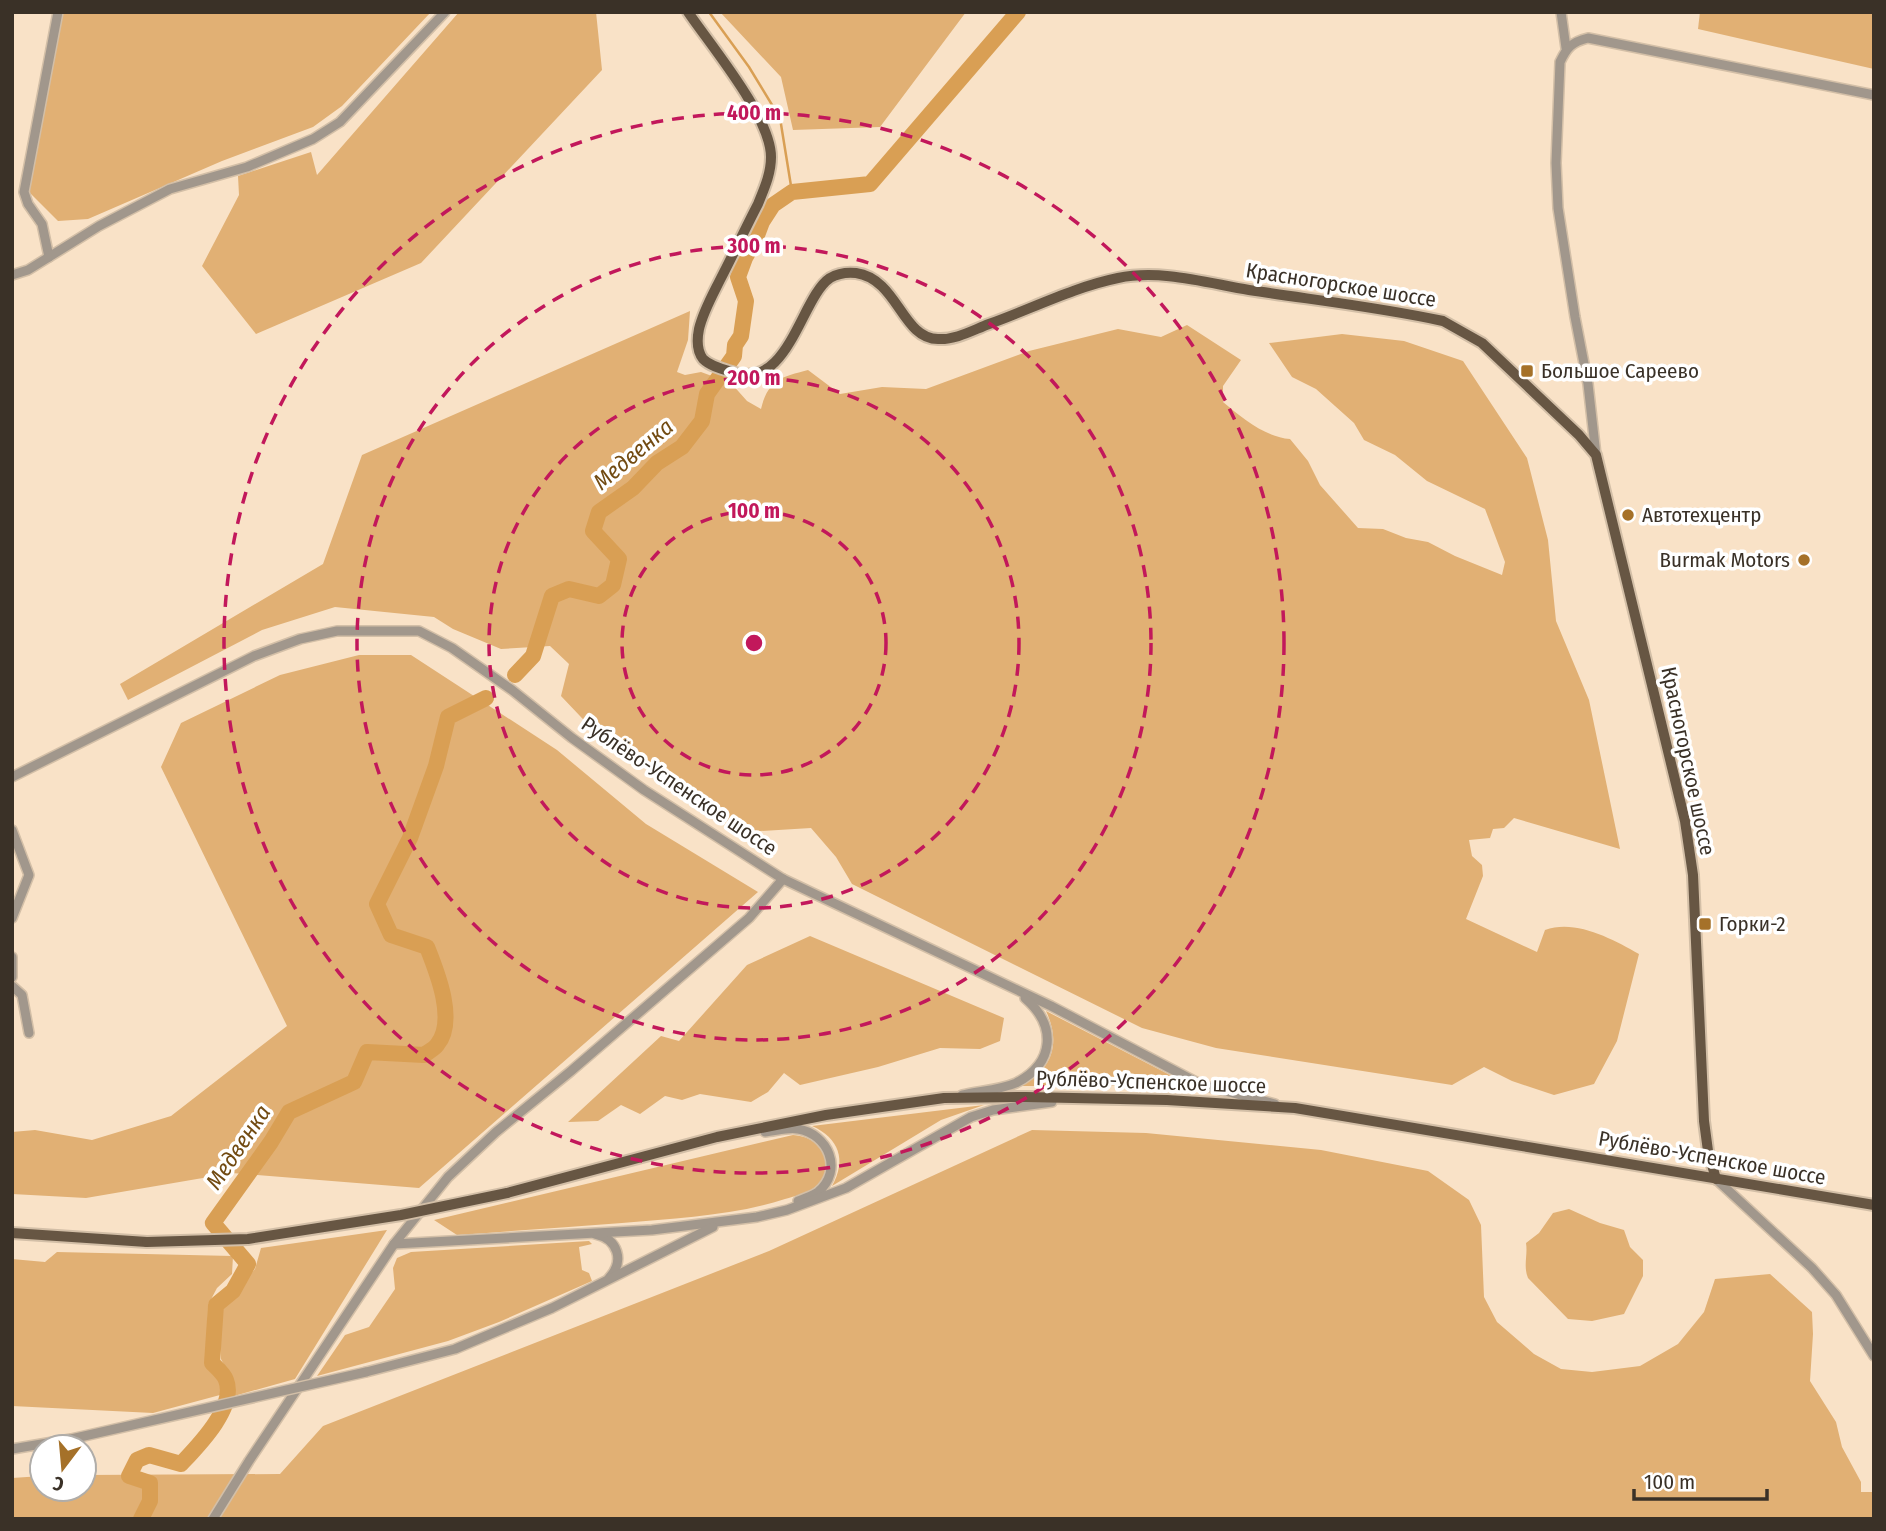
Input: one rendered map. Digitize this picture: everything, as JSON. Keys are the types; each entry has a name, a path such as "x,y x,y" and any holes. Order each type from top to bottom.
{"main road":[{"name":"Красногорское шоссе","path":"688,12 756,113 768,136 771,155 766,185 702,319 698,351 710,364 749,376 761,371 793,341 821,287 830,278 841,274 853,272 875,280 888,291 912,326 923,336 935,340 960,335 1119,278 1166,276 1416,315 1453,325 1482,343 1579,435 1596,455 1685,821 1693,875 1704,1122 1716,1179"},
{"name":"Рублёво-Успенское шоссе","path":"12,1233 147,1242 248,1238 401,1215 507,1193 717,1137 826,1115 944,1098 1099,1098 1294,1108 1874,1206"}],"street":[{"path":"49,257 42,224 28,204 24,192 58,12"},
{"path":"12,275 28,270 99,226 170,189 247,167 313,139 340,122 445,12"},
{"path":"1561,12 1566,48 1560,62 1556,163 1558,208 1575,322 1588,384 1596,455"},
{"path":"1566,48 1576,41 1588,38 1874,95"},
{"name":"Рублёво-Успенское шоссе","path":"12,777 254,656 300,639 337,631 419,631 452,648 512,690 644,790 783,879 1051,1006 1202,1085 1294,1108"},
{"path":"12,830 29,875 12,918"},
{"path":"213,1519 394,1244 449,1177 496,1132 749,918 783,879"},
{"path":"12,957 12,977"},
{"path":"12,986 22,995 29,1033"},
{"path":"944,1098 1013,1084 1038,1066 1048,1041 1046,1025 1036,1008 1019,992"},
{"path":"394,1244 588,1233 721,1223 757,1217 787,1210 846,1188 971,1117 1027,1104 1099,1098"},
{"path":"717,1137 800,1129 816,1135 827,1147 831,1168 816,1194 757,1217"},
{"path":"1716,1179 1812,1268 1836,1295 1874,1356"},
{"path":"12,1449 71,1439 455,1349 606,1282 721,1223"},
{"path":"588,1233 608,1239 617,1251 618,1265 606,1282"}],"shaded area":[{"path":"60,12 431,12 342,106 313,127 222,161 88,219 58,221 29,192"},
{"path":"459,12 596,12 602,70 421,263 256,334 202,266 239,195 238,176 311,152 317,175"},
{"path":"720,12 966,12 880,127 793,130 781,77"},
{"path":"1700,12 1874,12 1874,69 1698,29"},
{"path":"690,311 688,340 677,372 685,375 701,372 731,383 747,401 761,409 768,392 777,381 808,370 840,394 882,387 926,389 1029,351 1118,329 1161,337 1187,325 1241,360 1223,386 1223,402 1263,431 1290,439 1308,461 1320,485 1358,528 1383,529 1406,538 1428,542 1502,575 1505,562 1485,509 1427,481 1395,455 1364,440 1354,423 1316,389 1292,377 1269,343 1342,334 1404,341 1463,361 1527,458 1548,540 1556,621 1589,700 1620,849 1514,818 1504,828 1493,829 1490,838 1469,840 1472,856 1482,865 1483,876 1466,919 1537,952 1545,930 1569,927 1594,932 1639,954 1617,1041 1594,1084 1554,1095 1512,1081 1484,1067 1452,1085 1216,1048 1142,1028 852,884 836,857 811,828 743,832 598,735 561,696 569,664 550,646 501,649 453,629 434,617 335,607 262,630 128,700 120,684 323,564 362,455"},
{"path":"359,655 411,655 557,750 646,824 758,892 419,1188 232,1173 86,1198 12,1194 12,1132 35,1130 92,1140 171,1116 287,1026 161,767 181,723 280,675"},
{"path":"810,936 1004,1018 1000,1041 980,1049 940,1048 878,1067 800,1085 784,1073 768,1092 751,1102 700,1094 682,1100 665,1096 640,1114 621,1105 598,1121 568,1122 661,1036 679,1041 747,965"},
{"path":"1046,1011 1197,1089 1021,1086 1041,1072 1051,1054 1053,1034"},
{"path":"984,1105 941,1120 832,1186 839,1167 838,1151 829,1137 812,1126"},
{"path":"1032,1130 1146,1133 1321,1150 1428,1171 1469,1200 1481,1225 1484,1297 1497,1322 1534,1354 1561,1369 1592,1372 1640,1366 1678,1344 1704,1312 1715,1279 1770,1274 1812,1312 1810,1381 1836,1422 1842,1447 1861,1482 1861,1492 1874,1492 1874,1519 12,1519 12,1478 28,1477 28,1503 98,1503 98,1475 280,1474 323,1426 769,1251"},
{"path":"793,1135 809,1139 821,1149 825,1159 824,1174 819,1183 808,1191 765,1205 684,1218 457,1235 434,1220"},
{"path":"1569,1209 1624,1230 1630,1247 1643,1260 1643,1276 1624,1314 1592,1321 1568,1319 1528,1278 1526,1243 1539,1233 1553,1213"},
{"path":"387,1230 295,1379 234,1396 231,1379 221,1359 219,1312 255,1269 261,1248"},
{"path":"589,1241 592,1244 579,1247 582,1270 589,1273 592,1281 448,1341 317,1376 345,1335 369,1327 395,1289 393,1268 397,1258 411,1252"},
{"path":"57,1252 233,1256 232,1274 217,1288 208,1305 207,1365 221,1383 220,1395 153,1413 12,1406 12,1259 45,1262"}],"waterway":[{"path":"709,12 749,67 780,118 792,192"},
{"name":"Медвенка","path":"515,675 533,656 552,596 569,589 599,596 613,585 619,559 593,531 599,512 633,488 657,463 682,447 702,421 707,394 734,356 735,345 741,336 746,301 738,277 762,222 773,205 792,192 870,184 1018,12"},
{"name":"Медвенка","path":"141,1519 150,1501 150,1483 129,1476 137,1460 149,1455 181,1464 214,1426 226,1402 226,1380 212,1363 216,1305 233,1291 248,1264 213,1223 289,1112 354,1082 367,1052 424,1055 436,1046 443,1035 443,996 427,947 391,935 377,904 410,838 436,766 448,717 486,698"}],"place":[{"name":"Большое Сареево","path":"1527,371"},
{"name":"Автотехцентр","path":"1628,515"},
{"name":"Burmak Motors","path":"1804,560"},
{"name":"Горки-2","path":"1705,924"}]}
